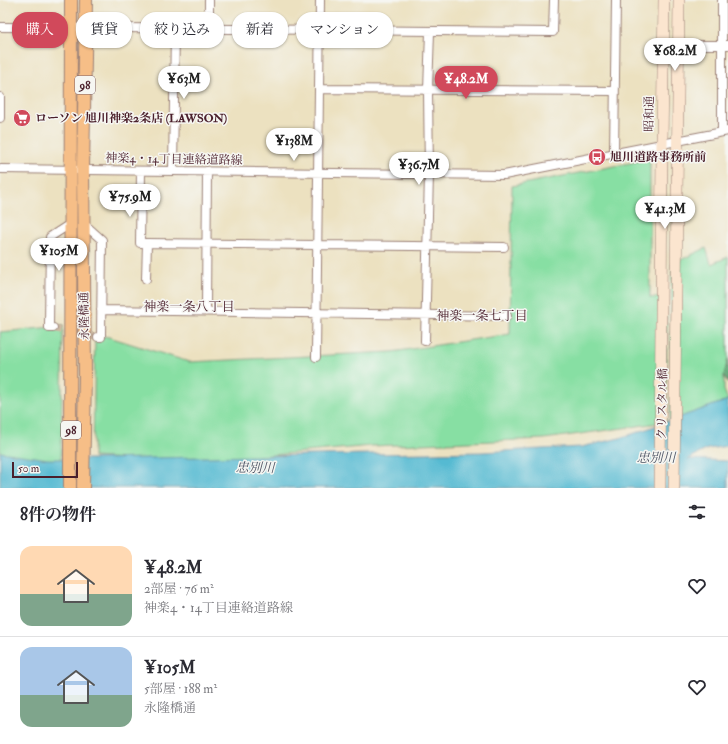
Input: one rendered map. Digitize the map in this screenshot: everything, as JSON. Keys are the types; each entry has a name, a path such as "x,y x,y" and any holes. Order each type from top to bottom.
{"main road":[{"name":"永隆橋通","path":"70,488 71,0"},
{"name":"永隆橋通","path":"86,0 86,12"},
{"name":"永隆橋通","path":"83,488 85,374 83,170 86,48"}],"street":[{"path":"209,0 209,12"},
{"path":"320,0 320,12"},
{"path":"393,32 553,32 554,0"},
{"path":"614,153 616,0"},
{"name":"昭和通","path":"661,324 664,0"},
{"path":"677,140 679,0"},
{"path":"722,0 725,45 725,131"},
{"path":"0,27 76,28"},
{"path":"224,29 296,31"},
{"path":"425,341 426,247 429,174 428,90 430,32"},
{"path":"679,45 725,45"},
{"path":"173,171 175,48"},
{"path":"316,357 320,48"},
{"path":"319,88 614,91"},
{"path":"0,97 0,118"},
{"name":"神楽4・14丁目連絡道路線","path":"0,169 504,175 725,131"},
{"name":"クリスタル橋","path":"674,488 677,140"},
{"path":"141,171 140,243 504,247"},
{"path":"206,310 207,172"},
{"path":"83,223 102,240 100,337 98,337"},
{"path":"53,328 49,328 50,237 70,224"},
{"path":"146,279 147,243"},
{"path":"100,310 206,310 317,314 507,316"},
{"name":"クリスタル橋","path":"660,488 661,324"}],"green space":[{"path":"650,159 650,298 667,295 666,422 544,439 371,446 250,457 159,461 93,457 95,335 109,337 189,362 392,352 510,334 512,186"},
{"path":"706,248 711,264 728,257 728,359 724,376 724,390 728,400 670,421 672,264"},
{"path":"63,326 61,461 0,454 0,332"},
{"path":"728,359 728,384 724,376"}],"water":[{"name":"忠別川","path":"728,400 728,446 708,449 688,459 728,461 728,488 0,488 0,452 48,459 93,459 482,452 581,447 624,437"}],"tunnel":[{"path":"53,328 98,337"}],"place":[{"name":"ローソン 旭川神楽2条店 (LAWSON)","path":"22,118"},
{"name":"旭川道路事務所前","path":"597,157"}],"district":[{"name":"神楽一条八丁目","path":"189,306"},
{"name":"神楽一条七丁目","path":"482,315"}]}
